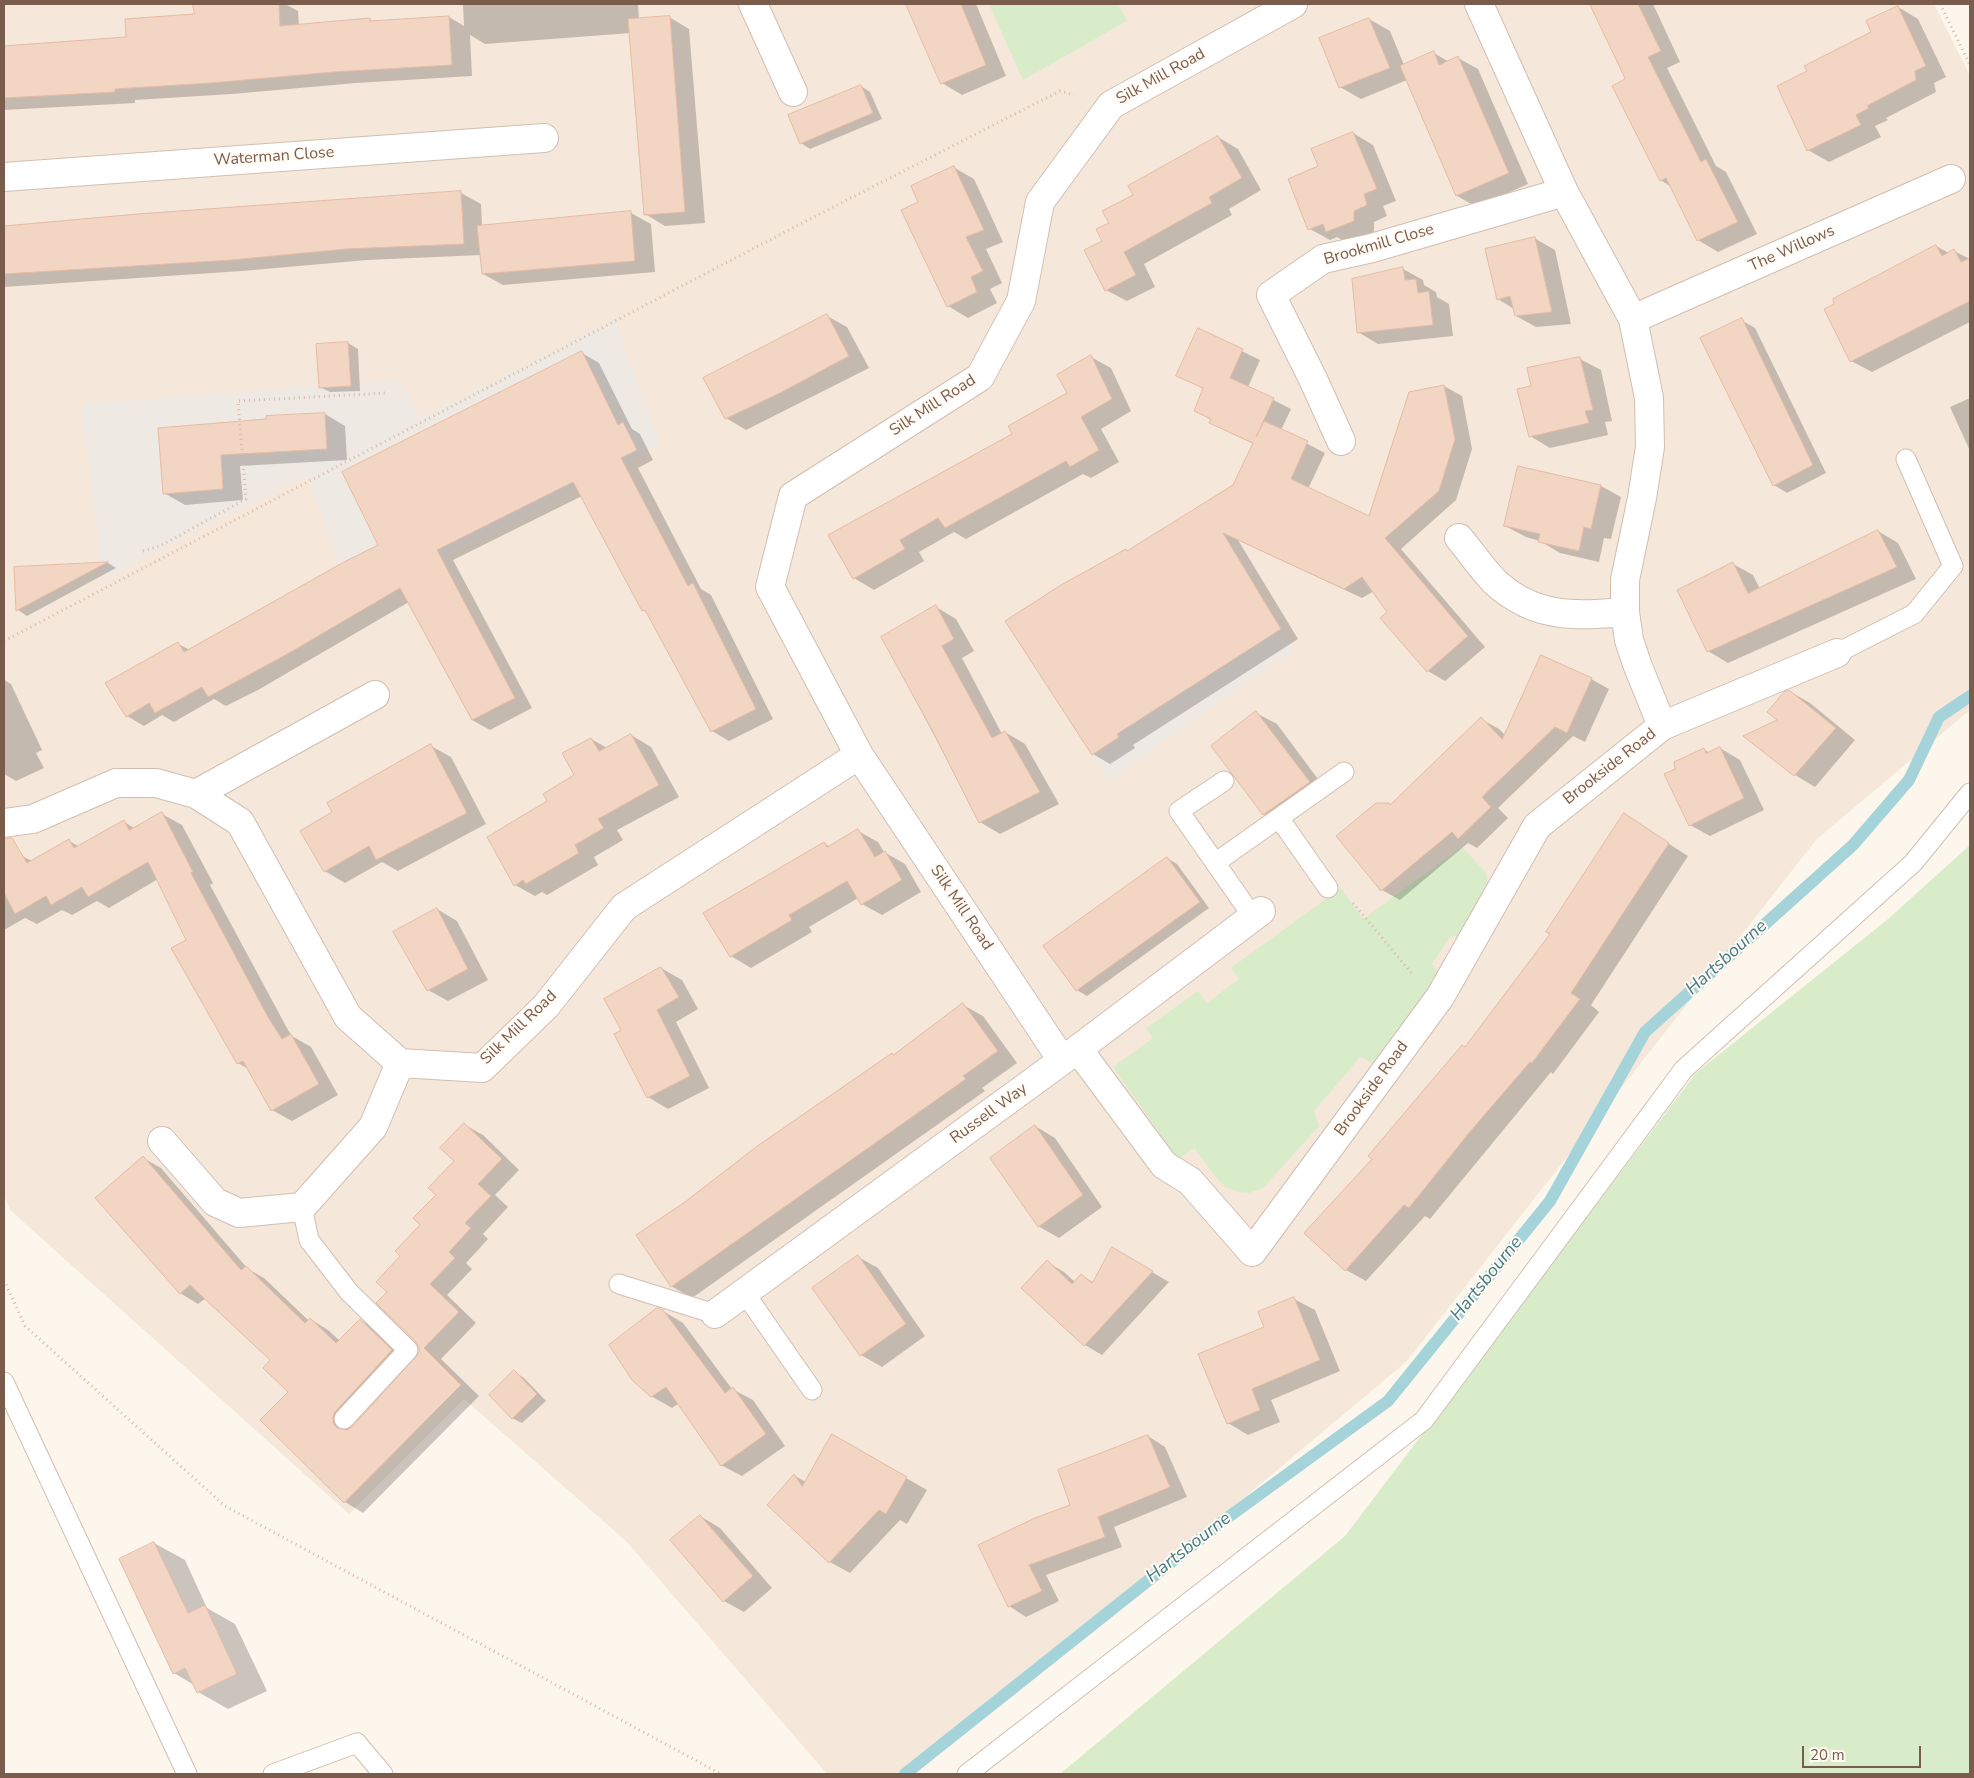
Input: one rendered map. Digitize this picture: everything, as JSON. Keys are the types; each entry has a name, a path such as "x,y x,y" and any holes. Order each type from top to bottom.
{"street":[{"path":"754,4 793,92"},
{"name":"Silk Mill Road","path":"1070,1055 859,755 770,587 793,496 980,377 1021,301 1040,202 1111,105 1294,4"},
{"name":"Brookside Road","path":"1479,4 1564,192 1633,319 1649,398 1650,447 1642,498 1625,580 1625,612 1637,664 1662,726"},
{"name":"Waterman Close","path":"4,177 544,138"},
{"name":"The Willows","path":"1633,319 1951,179"},
{"name":"Brookmill Close","path":"1341,441 1313,378 1271,295 1322,259 1372,248 1564,192"},
{"path":"1459,538 1495,582 1523,600 1559,614 1581,616 1625,612"},
{"name":"Brookside Road","path":"1070,1055 1164,1165 1190,1181 1252,1252 1440,997 1536,826 1662,726 1837,653"},
{"path":"196,794 375,695"},
{"name":"Silk Mill Road","path":"400,1063 482,1068 546,1006 624,907 859,755"},
{"path":"4,823 33,819 116,783 156,783 196,794 240,822 348,1016 400,1063 373,1127 302,1207 239,1213 215,1202 162,1141"},
{"name":"Russell Way","path":"715,1314 1070,1055 1257,914"}],"lane":[{"path":"1837,653 1914,614 1953,566 1906,459"},
{"path":"1215,863 1344,772"},
{"path":"1224,781 1179,811 1215,863 1257,914"},
{"path":"967,1774 1424,1420 1684,1069 1913,864 1970,793"},
{"path":"1279,818 1328,888"},
{"path":"302,1207 309,1240 349,1292 408,1350 344,1419"},
{"path":"619,1284 715,1314"},
{"path":"744,1292 812,1390"},
{"path":"4,1382 187,1774"},
{"path":"273,1774 357,1743 383,1774"}],"path":[{"path":"1940,4 1970,65"},
{"path":"4,641 806,221 1060,91 1111,105"},
{"path":"143,551 160,546 246,499 238,401 386,394"},
{"path":"1328,888 1344,892 1420,983 1440,997"},
{"path":"4,1280 25,1326 225,1506 721,1774"}],"shaded area":[{"path":"4,4 1934,4 1970,76 1970,710 1816,840 1406,1362 915,1774 827,1774 627,1542 464,1399 349,1514 10,1210 4,1195"},
{"path":"614,319 660,444 352,603 308,475 104,578 81,404 400,380 420,418"},
{"path":"1205,502 1295,651 1263,671 1108,782 1092,755 1126,549"}],"green space":[{"path":"989,4 1118,4 1127,21 1023,80"},
{"path":"1970,845 1970,1774 1060,1774 1345,1536 1696,1073 1888,919"},
{"path":"1462,847 1485,872 1489,884 1465,937 1451,936 1432,964 1441,977 1374,1064 1360,1057 1314,1111 1319,1126 1263,1188 1249,1193 1238,1192 1226,1187 1218,1180 1194,1148 1178,1159 1113,1067 1153,1038 1146,1028 1198,991 1207,1003 1239,979 1231,968 1341,888 1363,919"}],"building":[{"path":"193,4 279,4 280,26 370,18 370,21 449,16 452,65 115,89 115,92 4,98 4,46 126,37 125,19 194,14"},
{"path":"906,4 961,4 986,65 941,84"},
{"path":"1590,4 1638,4 1661,51 1648,57 1701,162 1706,159 1738,222 1697,241 1666,178 1660,181 1612,86 1625,79"},
{"path":"1898,6 1926,66 1915,71 1916,80 1867,106 1869,108 1856,115 1861,125 1807,151 1777,86 1807,71 1804,66 1871,32 1866,21"},
{"path":"670,16 685,212 644,215 628,19"},
{"path":"1369,18 1390,68 1339,88 1319,38"},
{"path":"1434,51 1439,65 1458,56 1509,173 1456,196 1400,66"},
{"path":"861,85 873,113 800,144 788,115"},
{"path":"1353,132 1377,189 1364,194 1367,205 1354,211 1354,221 1326,232 1323,224 1308,230 1288,179 1318,166 1311,149"},
{"path":"1218,136 1242,178 1209,197 1212,203 1124,252 1136,275 1105,291 1084,250 1102,241 1096,229 1109,223 1102,211 1133,195 1128,186"},
{"path":"954,166 984,230 966,237 983,271 971,277 977,292 947,307 901,210 918,202 911,186"},
{"path":"461,191 464,244 346,249 232,260 4,274 4,226 138,214"},
{"path":"631,211 635,261 482,274 477,226"},
{"path":"1535,237 1552,312 1515,316 1510,296 1497,300 1485,249"},
{"path":"1936,245 1942,256 1954,249 1961,262 1970,258 1970,301 1850,362 1824,309 1834,304 1833,299"},
{"path":"1403,267 1405,280 1416,279 1418,293 1429,291 1433,325 1357,333 1352,279"},
{"path":"827,314 849,356 780,393 725,419 703,378"},
{"path":"1742,318 1813,465 1773,486 1700,338"},
{"path":"1198,328 1243,349 1230,378 1274,398 1256,437 1264,421 1308,441 1291,479 1369,516 1409,392 1444,385 1455,439 1439,491 1385,538 1468,636 1427,672 1380,618 1387,612 1362,577 1344,589 1223,533 1281,629 1117,734 1119,737 1092,755 1005,621 1061,585 1126,549 1127,551 1233,485 1253,443 1209,423 1211,419 1194,411 1203,388 1176,376"},
{"path":"348,342 351,386 319,388 316,344"},
{"path":"582,351 618,425 623,422 637,450 621,458 688,586 693,583 756,709 711,732 645,610 642,611 573,482 437,550 515,698 472,720 400,588 291,652 208,697 202,687 155,713 149,703 126,717 105,683 178,642 184,652 344,562 378,545 342,472"},
{"path":"1091,355 1112,399 1081,417 1099,450 1070,467 1066,461 945,528 938,518 900,540 905,549 853,579 828,535 1012,434 1008,426 1067,393 1057,375"},
{"path":"1580,357 1593,410 1585,411 1589,423 1529,437 1517,389 1531,386 1527,368"},
{"path":"325,413 327,449 221,455 223,489 163,494 158,428 266,419 266,416"},
{"path":"1518,466 1601,485 1591,529 1584,527 1579,551 1538,542 1540,534 1504,526"},
{"path":"1878,530 1897,567 1707,652 1677,590 1733,562 1748,593"},
{"path":"108,562 16,611 14,567"},
{"path":"936,605 954,639 942,646 992,738 1005,731 1040,792 979,823 932,730 881,637"},
{"path":"1541,655 1592,678 1567,733 1555,727 1482,797 1491,807 1458,839 1452,832 1381,891 1336,836 1376,803 1389,803 1390,805 1481,717 1502,739"},
{"path":"1789,690 1836,728 1794,776 1743,736 1777,720 1767,712 1784,692"},
{"path":"1256,711 1310,782 1263,815 1211,746"},
{"path":"631,734 659,785 598,819 604,828 575,845 579,853 526,884 523,880 514,886 487,837 547,801 543,794 574,775 562,753 591,738 599,751"},
{"path":"431,744 467,813 376,860 369,846 324,872 300,831 332,812 327,803"},
{"path":"1720,747 1744,798 1689,826 1664,774 1675,769 1674,762 1704,748 1706,753"},
{"path":"162,812 193,872 191,873 268,1017 282,1039 291,1034 319,1084 271,1111 243,1061 237,1064 171,948 186,940 148,862 88,897 82,887 51,905 46,896 15,914 4,893 4,838 12,838 27,863 69,839 74,848 124,820 129,830"},
{"path":"1624,813 1669,843 1571,993 1580,999 1532,1063 1530,1062 1469,1133 1409,1208 1404,1205 1345,1271 1304,1233 1372,1159 1368,1156 1462,1045 1465,1047 1550,934 1546,932"},
{"path":"858,829 875,857 885,851 902,880 861,905 847,881 789,915 792,920 730,957 703,913 824,842 827,847"},
{"path":"1167,857 1200,902 1076,991 1043,946"},
{"path":"437,908 468,969 427,991 393,932"},
{"path":"661,967 679,997 657,1010 690,1076 647,1098 614,1034 621,1030 604,999"},
{"path":"963,1003 998,1051 963,1076 966,1079 671,1287 636,1235 685,1202 756,1147 892,1053 893,1055"},
{"path":"464,1123 502,1159 478,1184 491,1196 465,1223 471,1228 449,1252 455,1258 430,1284 459,1312 424,1348 461,1385 344,1503 260,1420 288,1392 263,1368 270,1360 190,1285 180,1294 95,1198 143,1156 241,1270 246,1266 305,1323 310,1318 336,1343 360,1319 392,1350 335,1412 333,1423 337,1428 347,1430 352,1427 419,1353 419,1347 416,1342 376,1303 387,1292 376,1282 400,1256 395,1251 420,1225 413,1218 436,1195 428,1188 454,1161 440,1148"},
{"path":"1035,1125 1083,1195 1038,1227 990,1158"},
{"path":"1112,1247 1153,1271 1084,1346 1021,1288 1047,1260 1072,1284 1081,1274 1092,1283"},
{"path":"858,1255 906,1324 860,1356 812,1288"},
{"path":"1294,1297 1320,1360 1252,1389 1260,1410 1227,1424 1198,1354 1264,1327 1258,1312"},
{"path":"657,1308 663,1310 725,1393 733,1387 766,1434 721,1466 666,1387 651,1397 632,1380 609,1345"},
{"path":"514,1370 537,1394 512,1419 489,1395"},
{"path":"832,1434 907,1477 886,1514 879,1510 829,1563 767,1505 794,1474 802,1486"},
{"path":"1148,1435 1170,1487 1098,1517 1105,1537 1029,1565 1042,1591 1008,1607 978,1545 1035,1518 1070,1505 1058,1470"},
{"path":"700,1515 753,1576 723,1602 670,1540"},
{"path":"154,1542 188,1613 205,1605 237,1674 197,1693 185,1668 173,1674 119,1559"}],"waterway":[{"name":"Hartsbourne","path":"905,1774 1223,1521 1388,1401 1550,1201 1645,1032 1853,845 1909,780 1939,717 1970,696"}]}
